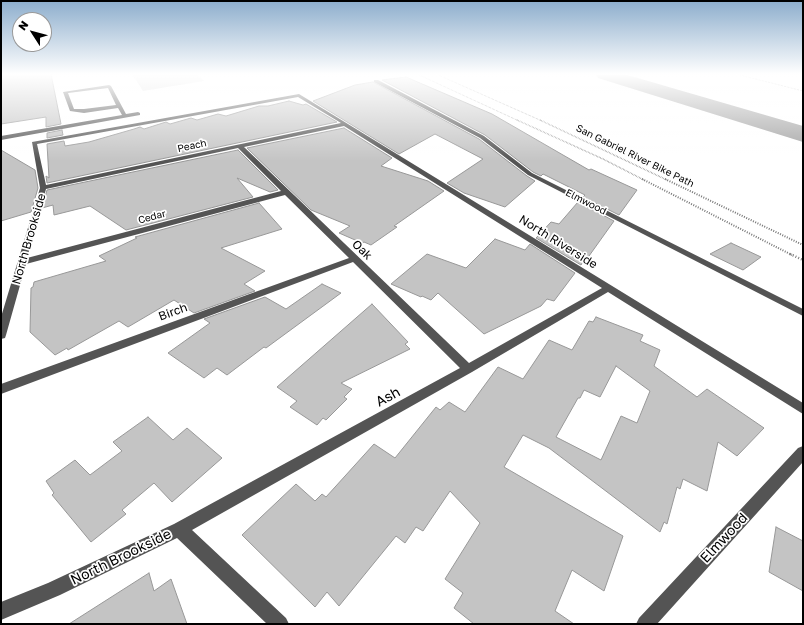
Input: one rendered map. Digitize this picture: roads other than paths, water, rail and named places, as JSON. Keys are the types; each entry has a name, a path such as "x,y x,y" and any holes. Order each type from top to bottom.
{"street":[{"path":"69,103 72,110 84,111 119,106"},
{"path":"118,103 125,117"},
{"name":"North Riverside","path":"34,143 255,103"},
{"name":"North Riverside","path":"313,103 803,409"},
{"name":"Elmwood","path":"418,103 482,137 530,174 803,312"},
{"path":"1,138 138,114"},
{"name":"Peach","path":"43,188 345,124"},
{"name":"North Brookside","path":"1,335 43,188 34,143"},
{"name":"Oak","path":"239,146 468,369"},
{"name":"Cedar","path":"23,262 286,192"},
{"name":"Birch","path":"1,389 354,259"},
{"name":"Ash","path":"179,529 468,369 609,288"},
{"name":"Elmwood","path":"645,624 803,452"},
{"name":"North Brookside","path":"1,611 54,589 179,529 280,624"}],"waterway":[{"path":"701,103 803,134"}]}
